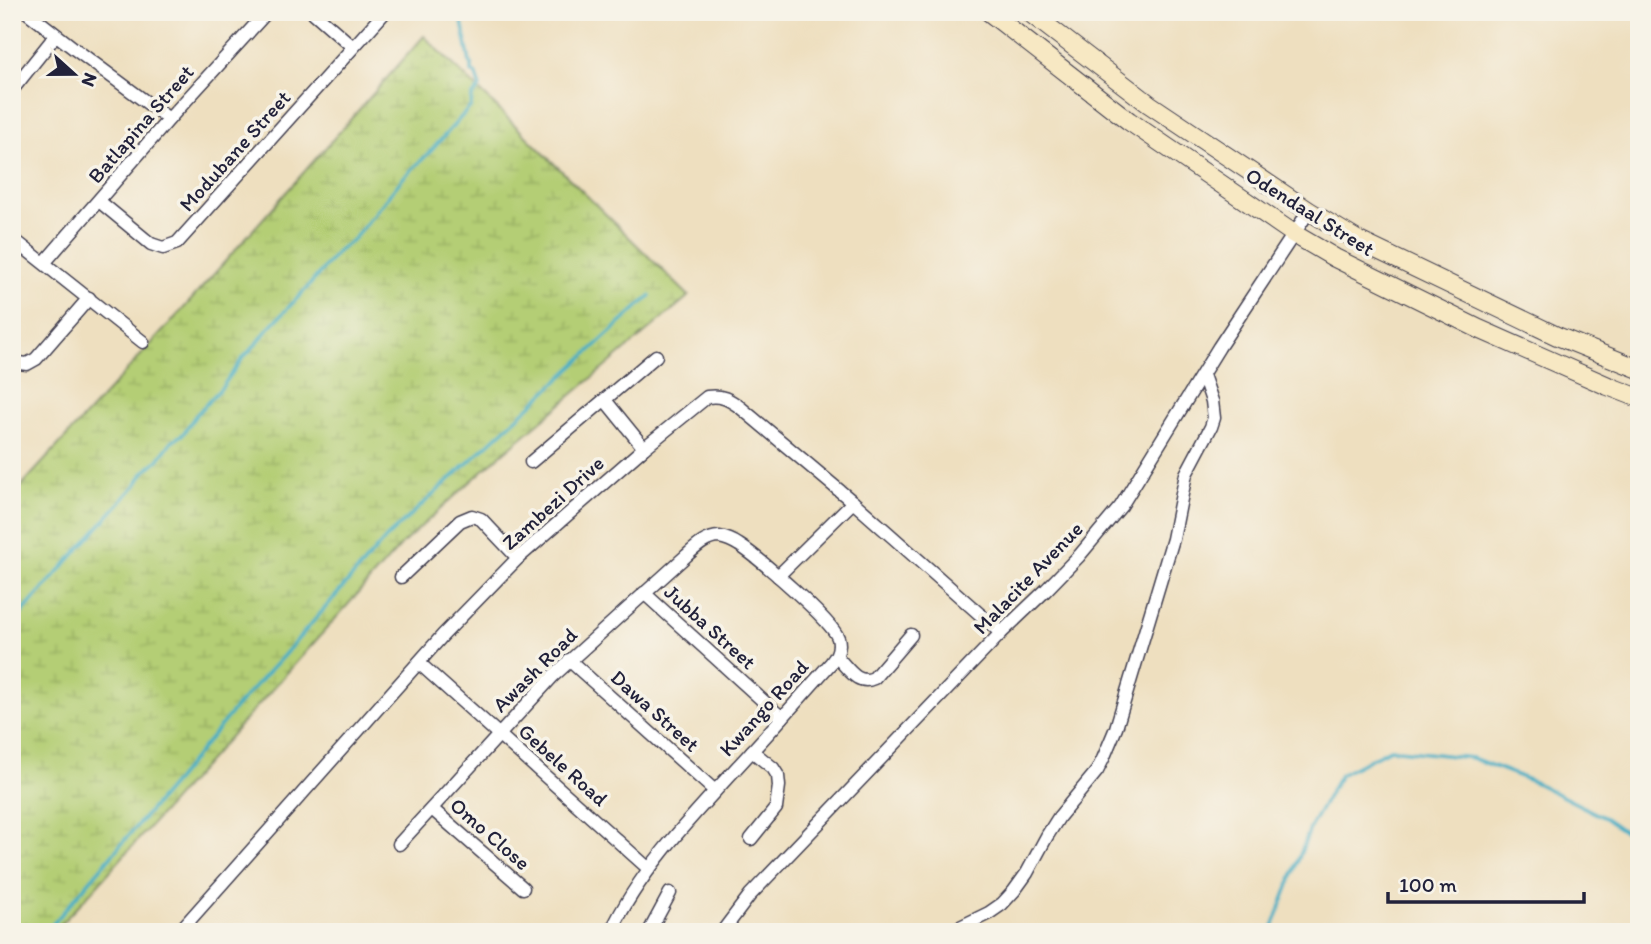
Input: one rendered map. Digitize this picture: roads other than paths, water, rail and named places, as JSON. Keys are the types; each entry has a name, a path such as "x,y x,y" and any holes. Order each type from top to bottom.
{"street":[{"path":"27,12 169,119"},
{"name":"Batlapina Street","path":"45,262 169,119 267,12"},
{"path":"313,12 353,47"},
{"name":"Modubane Street","path":"99,201 155,246 166,248 177,243 385,12"},
{"name":"Odendaal Street","path":"989,12 1129,121 1294,234 1335,258 1479,329 1639,398"},
{"name":"Odendaal Street","path":"1030,12 1149,104 1309,211 1416,269 1557,335 1639,369"},
{"path":"12,90 56,35"},
{"name":"Malacite Avenue","path":"722,932 750,895 1001,633 1045,592 1109,522 1146,469 1219,347 1309,211"},
{"path":"12,238 143,342"},
{"path":"12,362 27,364 37,359 89,298"},
{"path":"531,462 656,356"},
{"path":"950,932 989,913 1014,891 1059,817 1097,771 1103,759 1116,728 1175,532 1186,474 1212,427 1212,401 1203,375"},
{"name":"Zambezi Drive","path":"179,932 443,635 519,558 644,447 707,397 718,396 741,408 853,502 1001,633"},
{"path":"605,400 644,447"},
{"path":"778,576 853,502"},
{"path":"401,577 460,521 472,516 481,519 519,558"},
{"name":"Kwango Road","path":"611,932 649,869 836,656 839,647 839,639 830,624 778,576 739,545 723,538 712,538"},
{"name":"Awash Road","path":"400,844 569,660 686,556 712,538"},
{"name":"Jubba Street","path":"644,593 782,718"},
{"path":"836,656 860,680 866,682 874,678 911,635"},
{"name":"Dawa Street","path":"569,660 715,791"},
{"name":"Gebele Road","path":"419,663 649,869"},
{"path":"751,839 776,808 779,786 778,776 773,768 752,751"},
{"name":"Omo Close","path":"432,809 523,888"},
{"path":"649,932 670,893"}],"waterway":[{"path":"12,624 136,485 144,472 158,460 172,441 183,434 268,329 339,250 353,240 403,178 471,106 472,97 480,87 475,73 472,73 460,12"},
{"path":"46,932 236,707 387,537 650,296"},
{"path":"1271,932 1311,826 1340,775 1390,749 1472,758 1534,782 1605,818 1639,842"}]}
